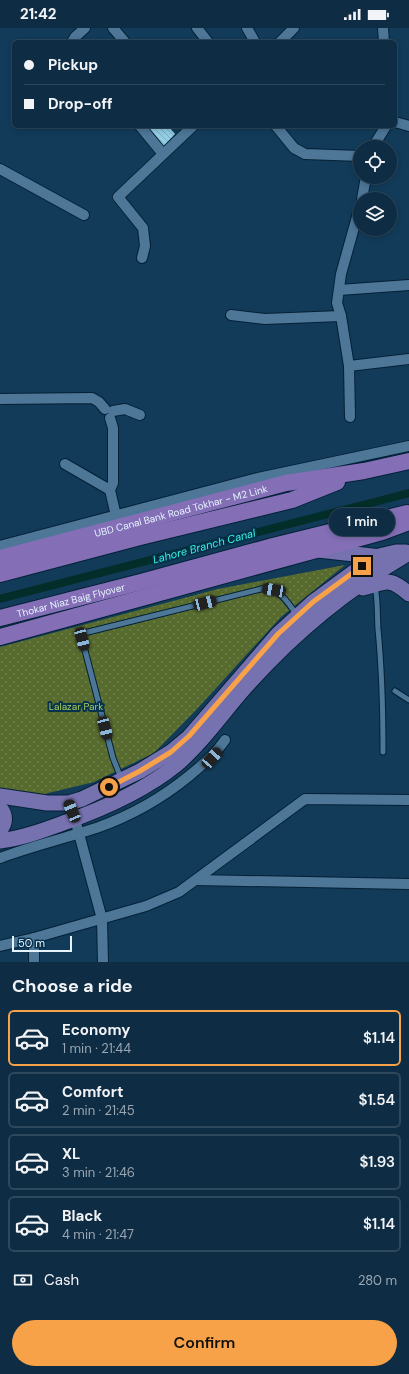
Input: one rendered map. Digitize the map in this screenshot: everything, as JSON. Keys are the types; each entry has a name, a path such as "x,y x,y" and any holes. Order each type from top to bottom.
{"highway":[{"path":"0,574 140,537 292,500 364,471 409,460"},
{"name":"UBD Canal Bank Road Tokhar - M2 Link","path":"0,558 286,483 364,471"},
{"name":"Thokar Niaz Baig Flyover","path":"0,618 273,546 409,513"},
{"path":"0,637 382,532 409,522"}],"main road":[{"path":"273,546 379,556 406,557"},
{"path":"0,796 47,803 69,803 82,799 122,781 171,752 189,736 278,634 313,602 379,556"},
{"path":"0,841 77,826 159,778 199,742 250,681 306,627 351,591 406,557"},
{"path":"351,591 391,582 401,586 409,594"},
{"path":"0,808 5,822 0,830"}],"street":[{"path":"73,40 85,28"},
{"path":"113,28 124,40"},
{"path":"197,28 206,40"},
{"path":"247,28 254,40"},
{"path":"282,40 294,28"},
{"path":"383,29 384,40"},
{"path":"397,123 409,126"},
{"path":"142,128 162,154"},
{"path":"142,258 145,246 143,228 118,197 190,128"},
{"path":"278,128 294,148 304,154 353,156"},
{"path":"377,140 385,128"},
{"path":"0,169 84,215"},
{"path":"350,417 349,366 341,316 336,303 341,274 353,231"},
{"path":"339,290 409,285"},
{"path":"231,315 265,319 341,316"},
{"path":"349,366 409,359"},
{"path":"0,399 92,398 99,402 109,413 113,428 113,483 110,490 116,516"},
{"path":"109,413 125,409 140,415"},
{"path":"0,546 258,478 409,446"},
{"path":"65,464 110,490"},
{"path":"0,858 77,826 100,827 161,797 212,758 225,740"},
{"path":"0,946 102,919 163,900 179,892 196,880 305,799 409,800"},
{"path":"69,803 77,826 102,919 103,962"},
{"path":"196,880 409,884"},
{"path":"34,938 34,962"}],"lane":[{"path":"375,585 383,686 383,752"},
{"path":"122,781 113,758 82,639 84,632 265,588 274,590 282,595 298,616"},
{"path":"395,691 409,700"}],"green space":[{"name":"Lalazar Park","path":"345,565 281,617 196,710 154,753 94,782 36,796 0,789 0,647 218,589"}],"building":[{"path":"148,128 170,128 175,134 163,147"}],"waterway":[{"name":"Lahore Branch Canal","path":"0,599 409,493"}],"route":[{"path":"109,787 140,771 171,752 189,736 278,634 313,602 362,566"}]}
